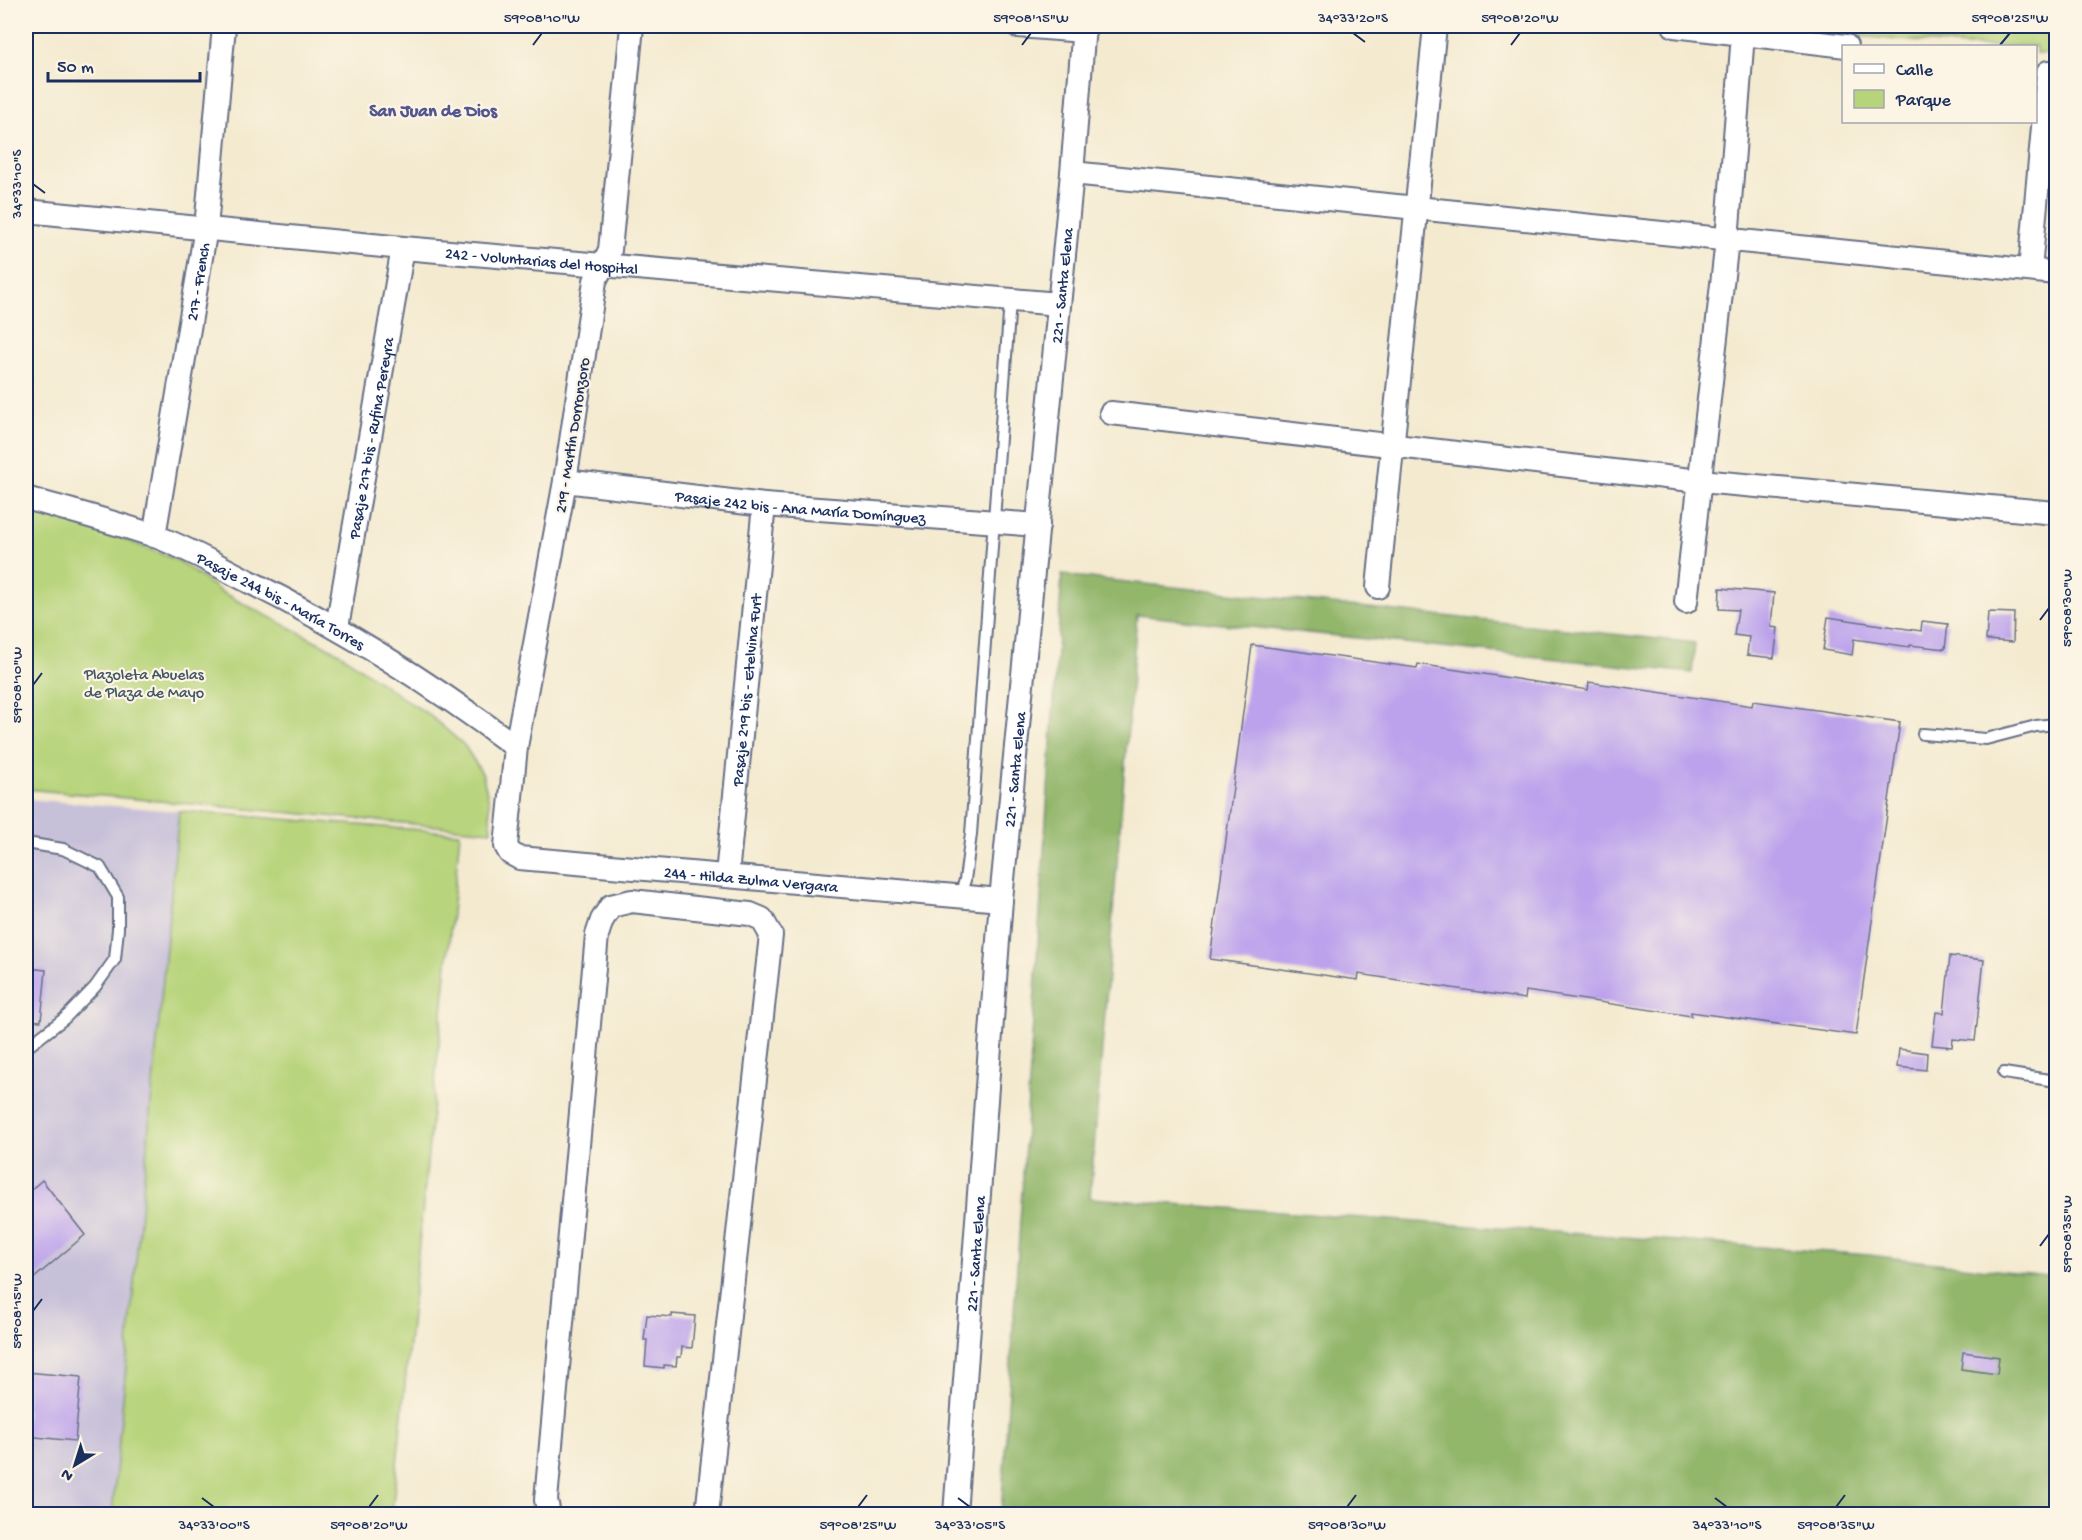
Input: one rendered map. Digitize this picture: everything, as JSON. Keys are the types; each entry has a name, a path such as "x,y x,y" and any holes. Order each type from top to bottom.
{"street":[{"name":"217 - French","path":"154,536 206,228 224,26"},
{"name":"219 - Martín Dorronzoro","path":"507,846 516,747 565,481 595,281 610,250 632,26"},
{"path":"1018,26 1084,28"},
{"path":"1378,588 1435,26"},
{"path":"1674,26 1842,46"},
{"name":"221 - Santa Elena","path":"955,1515 1001,900 1084,28"},
{"path":"1686,602 1727,240 1743,34"},
{"path":"2030,270 2047,71"},
{"path":"1072,173 2056,273"},
{"name":"242 - Voluntarias del Hospital","path":"26,211 602,266 1059,304"},
{"name":"Pasaje 217 bis - Rufina Pereyra","path":"337,627 403,248"},
{"path":"1111,413 1700,481 2056,513"},
{"name":"Pasaje 242 bis - Ana María Domínguez","path":"565,481 764,504 1038,525"},
{"name":"Pasaje 244 bis - María Torres","path":"26,498 154,536 214,563 337,627 474,715 516,747"},
{"name":"Pasaje 219 bis - Etelvina Furt","path":"726,875 764,504"},
{"name":"244 - Hilda Zulma Vergara","path":"507,846 510,853 519,858 1001,900"},
{"path":"549,1515 546,1500 597,935 602,920 611,906 632,901 750,914 762,919 771,935 707,1515"}],"lane":[{"path":"959,898 965,880 971,834 1010,301"},
{"path":"1923,734 1986,739 2036,726 2056,724"},
{"path":"26,843 63,849 100,867 118,897 118,929 115,958 95,987 65,1018 26,1048"},
{"path":"2004,1073 2056,1081"}],"shaded area":[{"path":"26,799 179,811 112,1514 26,1514"}],"green space":[{"path":"1754,26 2056,26 2056,55 2037,53 2037,45 1956,45"},
{"name":"Plazoleta Abuelas de Plaza de Mayo","path":"26,507 103,531 177,560 223,593 339,653 428,714 464,745 482,773 489,801 491,831 26,789"},
{"path":"1062,575 1695,643 1692,673 1137,615 1090,1198 1869,1255 2056,1277 2056,1514 1001,1514"},
{"path":"179,811 460,833 392,1514 112,1514"}],"building":[{"path":"1720,588 1774,593 1771,627 1778,628 1774,658 1747,655 1749,637 1734,635 1738,610 1719,609"},
{"path":"1988,612 2014,613 2013,642 1986,640"},
{"path":"1828,617 1921,631 1922,621 1948,624 1945,649 1910,645 1910,647 1854,639 1852,655 1823,650"},
{"path":"1252,645 1417,668 1418,664 1588,690 1589,682 1752,706 1753,701 1900,722 1856,1035 1691,1012 1691,1016 1526,991 1525,999 1359,974 1358,980 1210,959"},
{"path":"1950,956 1984,960 1975,1041 1953,1039 1952,1047 1932,1045 1936,1012 1944,1013"},
{"path":"26,968 46,970 41,1021 26,1020"},
{"path":"1899,1049 1927,1053 1926,1070 1897,1067"},
{"path":"42,1180 85,1235 26,1285 26,1194"},
{"path":"672,1314 695,1316 692,1348 682,1347 681,1357 677,1357 676,1366 664,1365 664,1368 645,1366 647,1340 644,1340 647,1315 672,1317"},
{"path":"1963,1352 1999,1357 1997,1374 1961,1369"},
{"path":"26,1372 81,1377 75,1441 26,1436"}],"district":[{"name":"San Juan de Dios","path":"433,110"}]}
